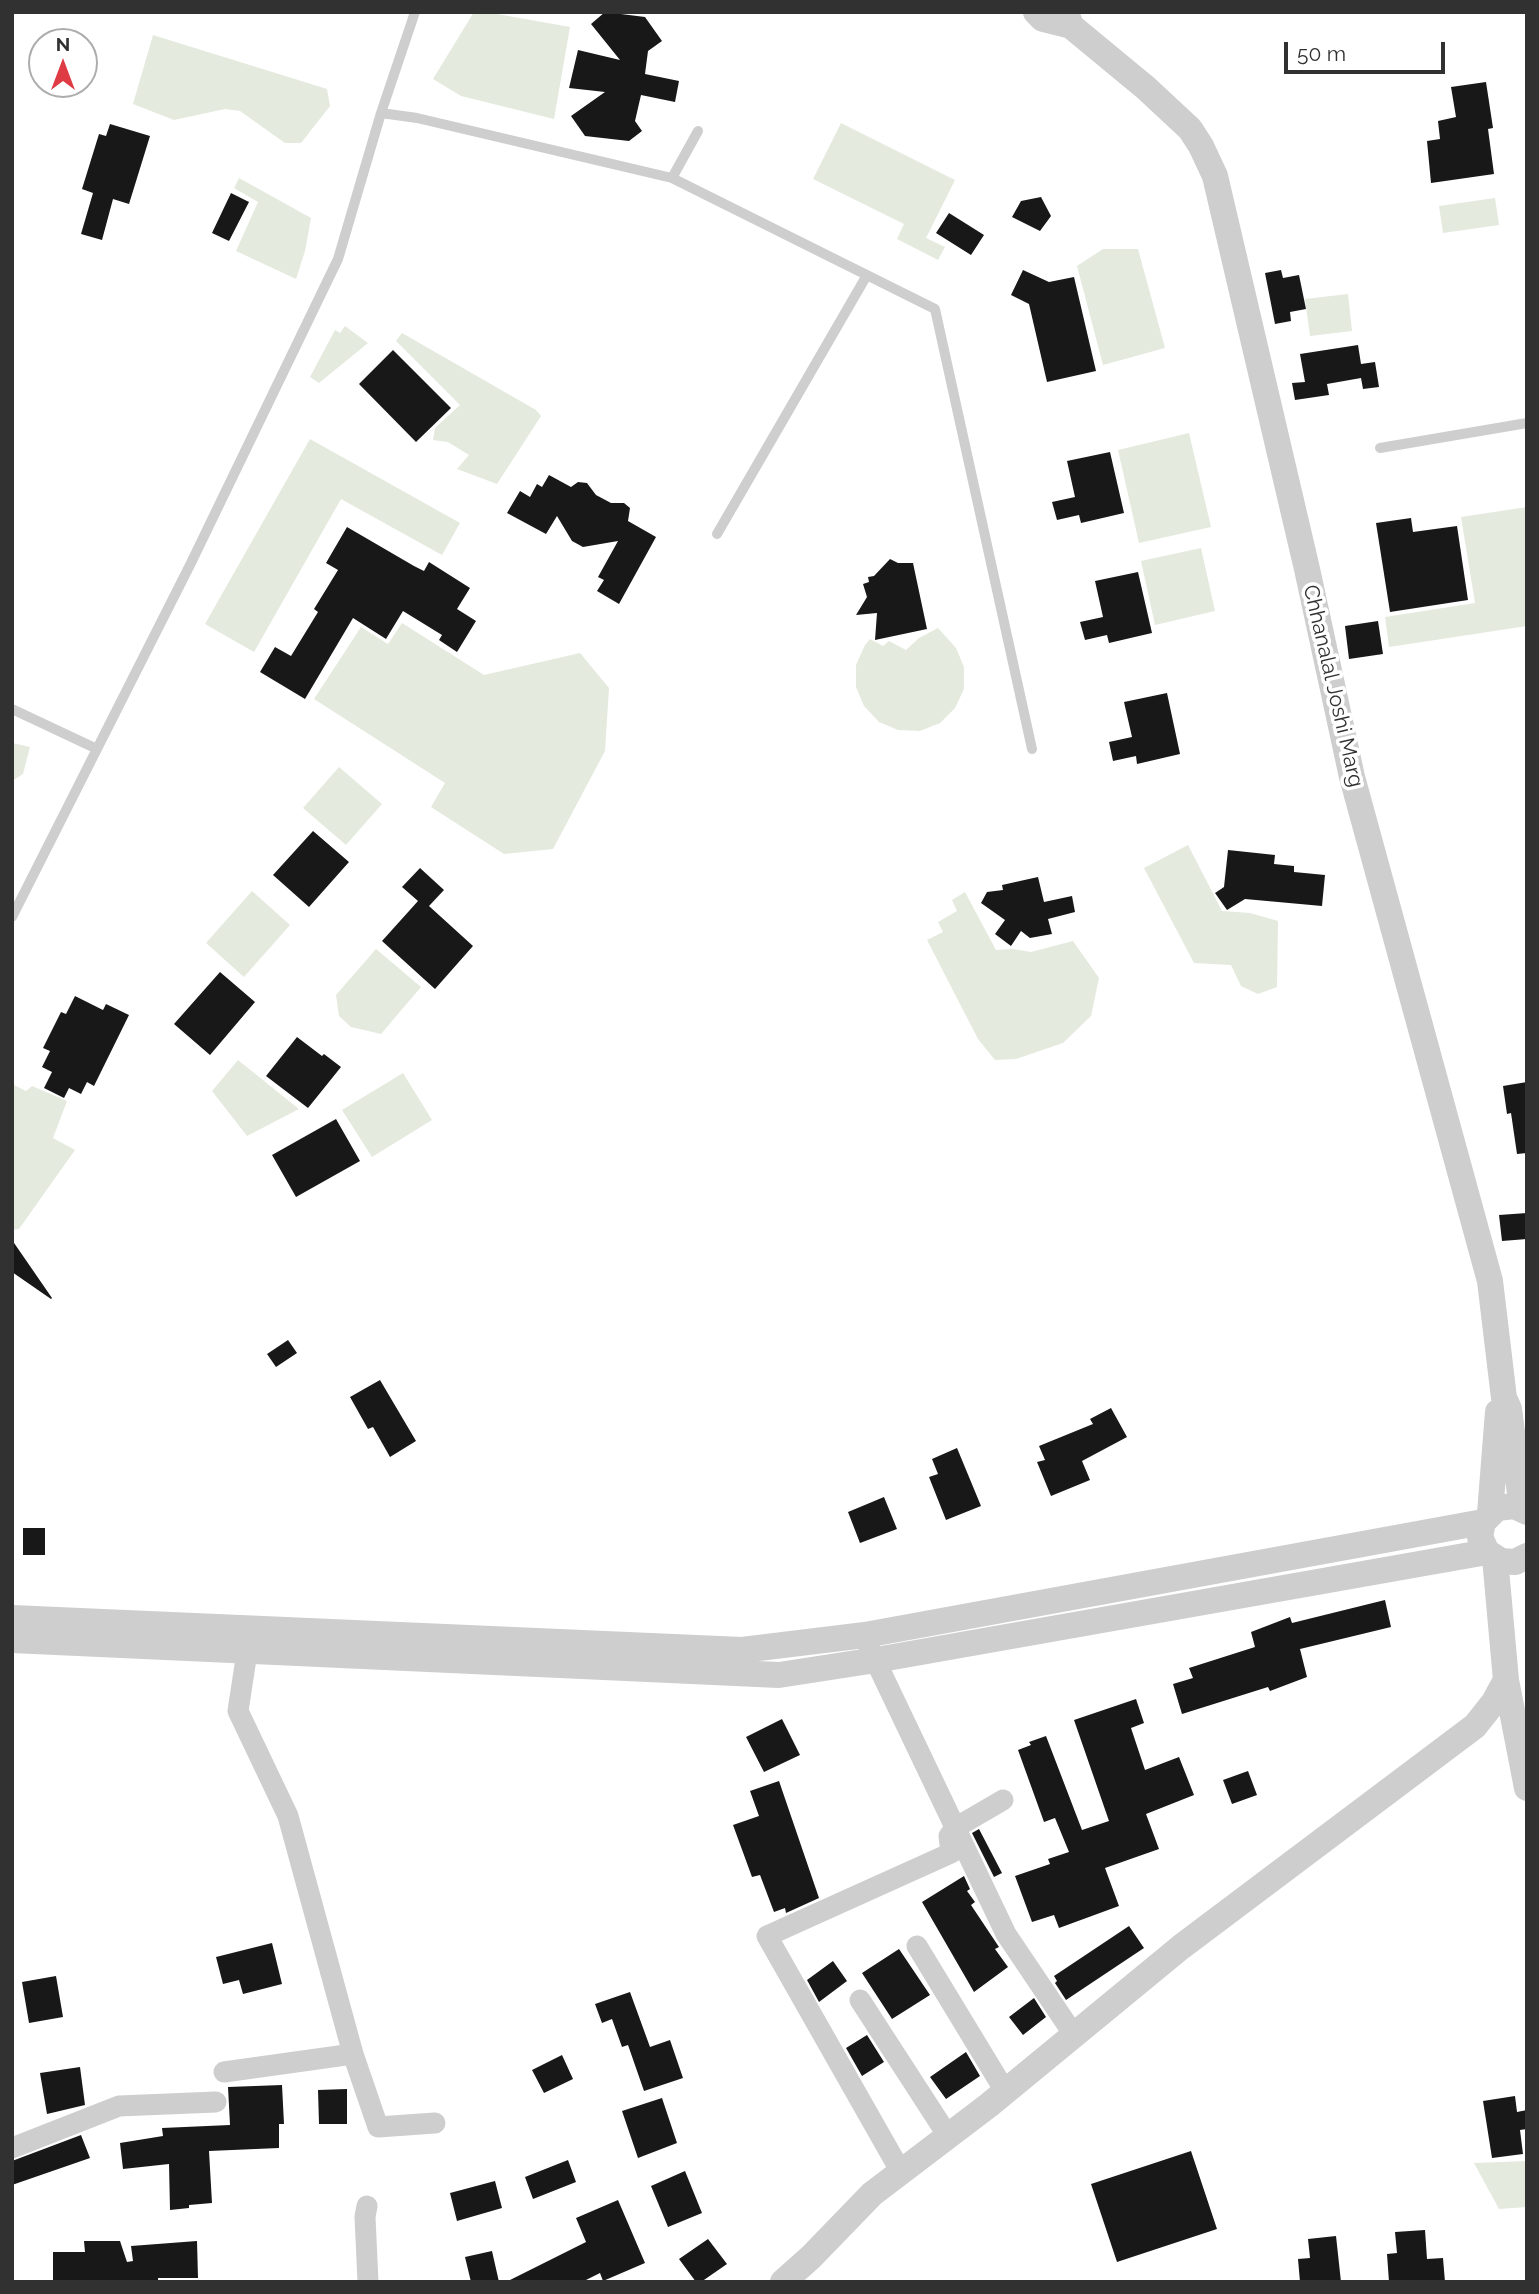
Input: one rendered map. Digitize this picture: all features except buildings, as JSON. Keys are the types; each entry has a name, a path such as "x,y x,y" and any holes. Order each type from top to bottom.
{"street":[{"name":"Chhanalal Joshi Marg","path":"1036,12 1043,19 1068,19 1146,88 1190,129 1215,176 1307,569 1352,777 1490,1281 1504,1398 1524,1511"},
{"name":"Chhanalal Joshi Marg","path":"1504,1398 1498,1409 1486,1517 1480,1537 1491,1555 1506,1680 1527,1788"},
{"path":"12,1618 742,1650 865,1635 1486,1517 1506,1506 1524,1511"},
{"path":"12,1640 779,1675 1491,1555 1501,1561 1515,1562 1527,1556"},
{"path":"865,1635 1006,1934 1074,2035"},
{"path":"247,1652 238,1711 288,1816 353,2054 378,2127 435,2123"},
{"path":"783,2282 872,2194 1005,2091 1181,1947 1475,1726 1494,1702 1506,1680"},
{"path":"901,2172 767,1936 951,1853 949,1836 956,1828 1003,1800"},
{"path":"917,1946 1005,2091"},
{"path":"860,2000 948,2136"},
{"path":"224,2072 353,2054"},
{"path":"12,2148 119,2106 216,2102"},
{"path":"367,2206 365,2217 368,2282"}],"lane":[{"path":"12,917 191,563 338,259 381,113 415,12"},
{"path":"381,113 417,118 672,178 935,309 1032,749"},
{"path":"672,178 698,131"},
{"path":"717,534 867,275"},
{"path":"1380,448 1527,423"},
{"path":"12,709 97,749"}],"shaded area":[{"path":"474,12 570,27 554,119 461,96 433,79"},
{"path":"153,35 327,89 330,106 301,143 285,143 240,111 225,109 174,120 133,104"},
{"path":"841,123 955,180 926,238 945,247 938,260 897,239 904,224 813,179"},
{"path":"239,178 311,218 296,279 236,251 258,202 234,188"},
{"path":"1495,198 1499,225 1443,233 1439,206"},
{"path":"1103,249 1138,249 1165,348 1103,365 1077,266"},
{"path":"1348,294 1352,331 1310,336 1305,299"},
{"path":"345,326 368,343 319,383 310,377 335,330 340,333"},
{"path":"402,333 536,410 541,416 497,484 457,469 469,455 448,442 433,440 435,428 460,405 396,341"},
{"path":"1189,433 1211,527 1139,543 1118,450"},
{"path":"310,439 460,523 442,555 341,499 254,652 205,624"},
{"path":"1527,507 1527,626 1389,647 1385,617 1475,603 1461,517"},
{"path":"1201,548 1215,611 1155,625 1141,561"},
{"path":"402,623 484,675 580,653 609,688 605,751 553,849 504,854 431,807 445,783 314,699 361,627 388,644"},
{"path":"938,628 956,648 964,667 964,689 955,708 940,723 920,731 898,730 879,722 864,706 856,687 856,665 865,645 870,639 883,646 889,641 906,650 919,638"},
{"path":"12,743 30,747 23,774 12,781"},
{"path":"339,767 382,804 346,845 303,808"},
{"path":"1188,845 1222,911 1250,913 1278,921 1277,987 1258,994 1241,986 1231,965 1194,963 1144,868"},
{"path":"252,891 290,925 244,977 206,943"},
{"path":"965,892 996,950 1031,952 1073,941 1099,978 1091,1016 1063,1043 1016,1059 995,1060 978,1039 927,940 943,932 938,922 957,911 952,900"},
{"path":"376,949 421,987 381,1034 351,1027 339,1016 336,995"},
{"path":"238,1060 299,1109 247,1136 212,1091"},
{"path":"403,1073 432,1120 372,1157 342,1110"},
{"path":"12,1084 26,1091 32,1086 67,1101 53,1138 75,1150 19,1229 12,1230"},
{"path":"1527,2161 1527,2207 1499,2209 1474,2163"}]}
